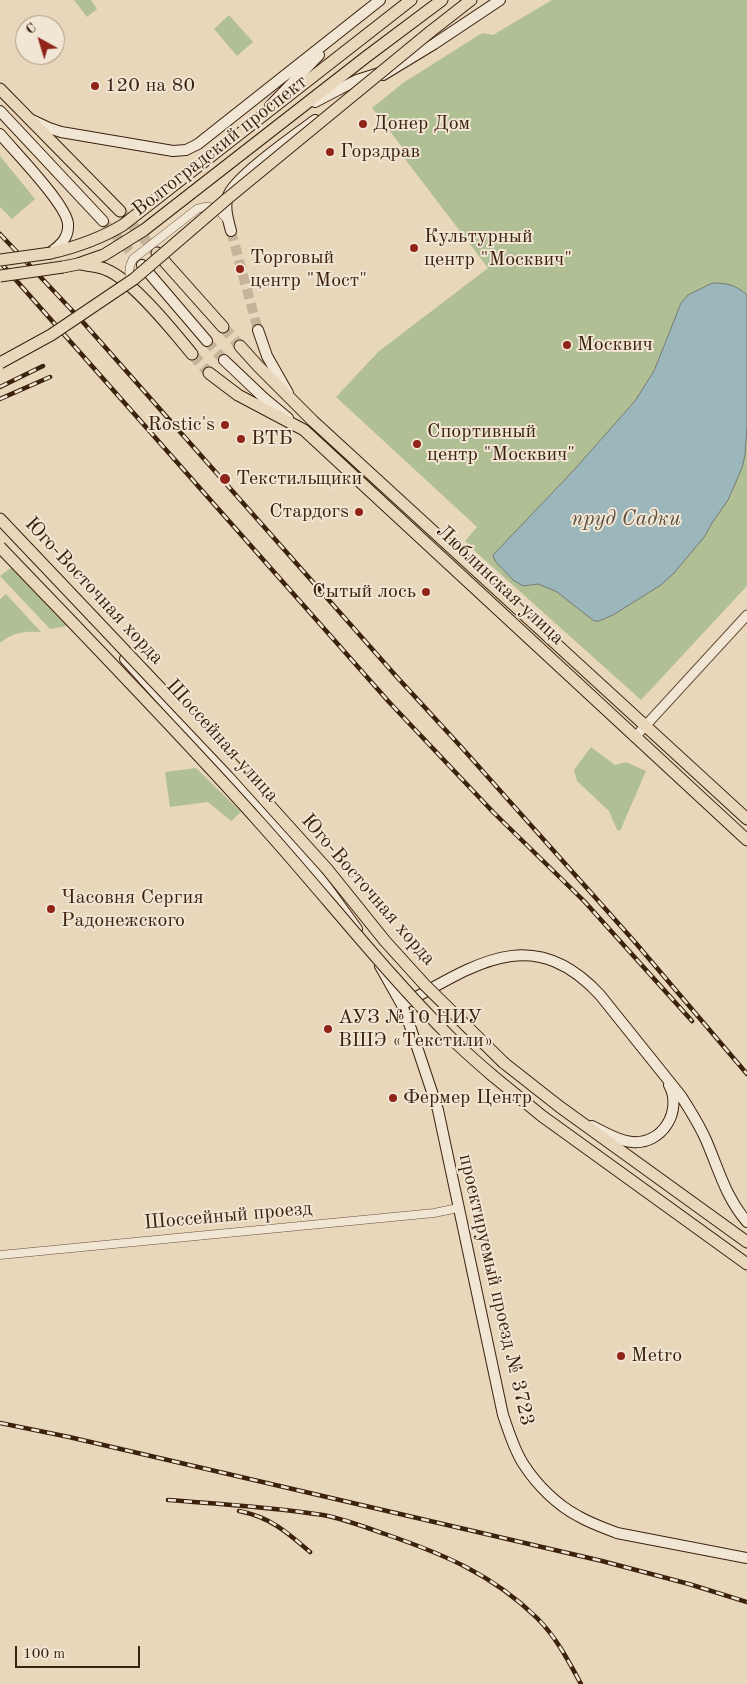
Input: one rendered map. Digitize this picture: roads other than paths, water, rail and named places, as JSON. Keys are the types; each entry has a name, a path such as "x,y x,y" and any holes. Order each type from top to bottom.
{"main road":[{"path":"27,117 61,132 173,151 186,150 198,144 380,0"},
{"name":"Волгоградский проспект","path":"0,260 51,253 83,244 123,225 411,0"},
{"name":"Волгоградский проспект","path":"0,276 78,264 104,255 136,235 442,0"},
{"path":"0,363 51,335 134,279 228,198 471,0"},
{"path":"230,227 227,197 243,176 351,92 398,67 500,0"},
{"path":"256,120 347,25"},
{"path":"284,120 331,92 357,80 398,67"},
{"path":"0,89 120,211"},
{"path":"0,111 103,221"},
{"path":"0,134 65,211 69,225 68,233 64,241 51,253"},
{"path":"158,253 223,328"},
{"path":"78,264 106,269 118,276 135,291 192,354"},
{"path":"142,265 207,341"},
{"path":"258,330 268,356 292,400"},
{"name":"Люблинская улица","path":"240,346 292,400 747,819"},
{"name":"Люблинская улица","path":"224,360 264,398 330,453 747,840"},
{"path":"209,373 238,395 298,426"},
{"name":"Шоссейная улица","path":"0,520 214,757 323,882 372,951 402,1005 410,1026"},
{"name":"Юго-Восточная хорда","path":"0,520 236,768 327,869 424,984 504,1063 560,1107 747,1242"},
{"name":"Юго-Восточная хорда","path":"0,547 222,781 312,880 377,958 451,1038 492,1076 542,1116 747,1264"},
{"path":"402,1005 464,971 489,960 512,955 534,956 552,960 573,970 587,980 600,995 693,1113 706,1140 722,1185 736,1209 747,1222"},
{"name":"проектируемый проезд № 3723","path":"410,1026 438,1110 503,1415 513,1443 524,1465 538,1484 577,1516 617,1533 747,1558"},
{"path":"560,1107 617,1138 630,1142 650,1139 666,1126 670,1120 673,1108 670,1088 659,1070"}],"street":[{"path":"135,291 129,276 129,269 133,259 191,212 204,206 210,206 223,214 230,227"},
{"path":"636,736 747,615"},
{"name":"Шоссейный проезд","path":"0,1255 416,1215 458,1208"}],"water":[{"name":"пруд Садки","path":"713,283 731,285 747,295 747,426 742,468 728,500 705,536 674,573 661,585 613,615 599,621 594,621 557,592 538,584 523,586 513,580 495,561 493,555 574,470 635,401 654,371 681,303 688,295"}],"tunnel":[{"path":"120,211 157,253"},
{"path":"103,221 142,265"},
{"path":"231,231 258,330"},
{"path":"223,327 240,346"},
{"path":"207,341 224,360"},
{"path":"192,354 209,373"}],"railway":[{"path":"0,234 82,321 396,676 634,941 747,1074"},
{"path":"0,262 389,702 493,812 584,901 692,1021"},
{"path":"0,387 43,366"},
{"path":"0,399 50,377"},
{"path":"0,1423 69,1437 602,1561 689,1584 747,1602"},
{"path":"168,1500 323,1515 362,1526 427,1549 484,1577 520,1603 544,1625 556,1641 581,1684"},
{"path":"239,1511 260,1517 278,1526 310,1552"}],"place":[{"name":"120 на 80","path":"95,86"},
{"name":"Донер Дом","path":"363,124"},
{"name":"Горздрав","path":"330,152"},
{"name":"Культурный центр \"Москвич\"","path":"414,248"},
{"name":"Торговый центр \"Мост\"","path":"240,269"},
{"name":"Москвич","path":"567,345"},
{"name":"Rostic's","path":"225,425"},
{"name":"ВТБ","path":"241,439"},
{"name":"Спортивный центр \"Москвич\"","path":"417,444"},
{"name":"Текстильщики","path":"225,479"},
{"name":"Стардогs","path":"359,512"},
{"name":"Сытый лось","path":"426,592"},
{"name":"Часовня Сергия Радонежского","path":"51,909"},
{"name":"АУЗ №10 НИУ ВШЭ «Текстили»","path":"328,1029"},
{"name":"Фермер Центр","path":"393,1098"},
{"name":"Metro","path":"621,1356"}]}
